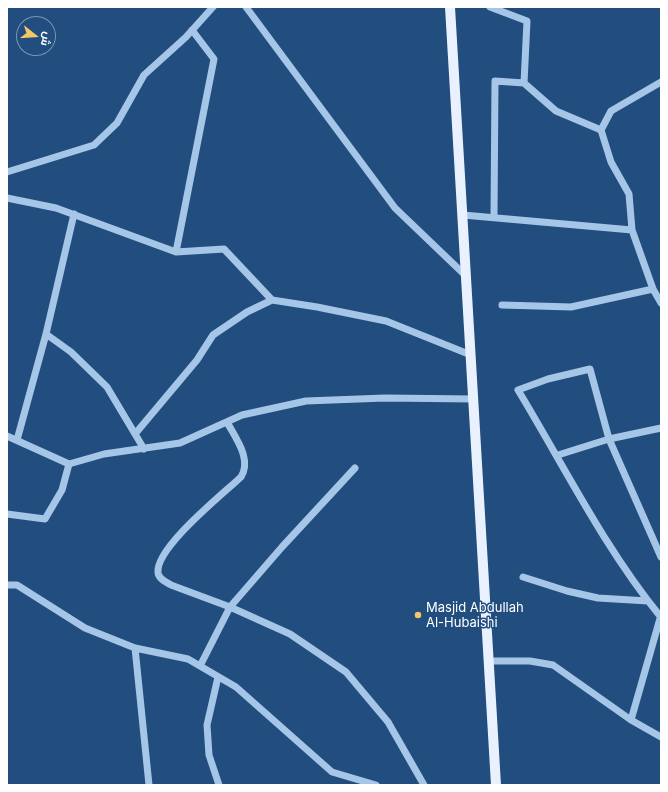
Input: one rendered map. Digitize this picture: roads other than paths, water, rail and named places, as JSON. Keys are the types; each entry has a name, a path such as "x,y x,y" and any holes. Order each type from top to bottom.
{"main road":[{"path":"450,7 496,785"}],"street":[{"path":"7,172 94,145 117,123 144,75 192,30 213,7"},
{"path":"246,7 395,208 467,277"},
{"path":"490,7 527,21 524,83"},
{"path":"176,252 214,59 192,30"},
{"path":"494,217 495,81 524,83 556,111 601,130"},
{"path":"661,82 611,111 601,130 611,162 629,194 632,230 653,289 661,304"},
{"path":"7,198 56,208 176,252 224,249 272,300"},
{"path":"17,440 46,334 74,214"},
{"path":"463,215 632,230"},
{"path":"502,305 571,307 653,289"},
{"path":"135,434 197,360 213,335 247,312 272,300 317,306 386,321 471,355"},
{"path":"46,334 71,352 107,386 144,449"},
{"path":"631,720 660,615 648,601 594,521 558,455 518,390 548,379 590,369 609,439 661,557"},
{"path":"7,436 69,464 104,454 180,443 242,415 306,401 385,398 474,399"},
{"path":"227,422 244,455 246,464 245,470 241,477 178,535 160,563 158,573 162,580 170,585 230,607 290,634 346,672 388,722 424,785"},
{"path":"558,455 609,439 661,428"},
{"path":"7,514 46,519 62,490 69,464"},
{"path":"200,666 230,607 282,546 355,468"},
{"path":"523,577 567,591 598,598 648,601"},
{"path":"7,585 17,585 85,628 135,648 188,659 236,687 332,772 376,785"},
{"path":"135,648 149,785"},
{"path":"489,661 530,661 553,665 631,720 661,737"},
{"path":"218,677 207,725 208,755 219,785"}],"place":[{"name":"Masjid Abdullah Al-Hubaishi","path":"418,615"}]}
